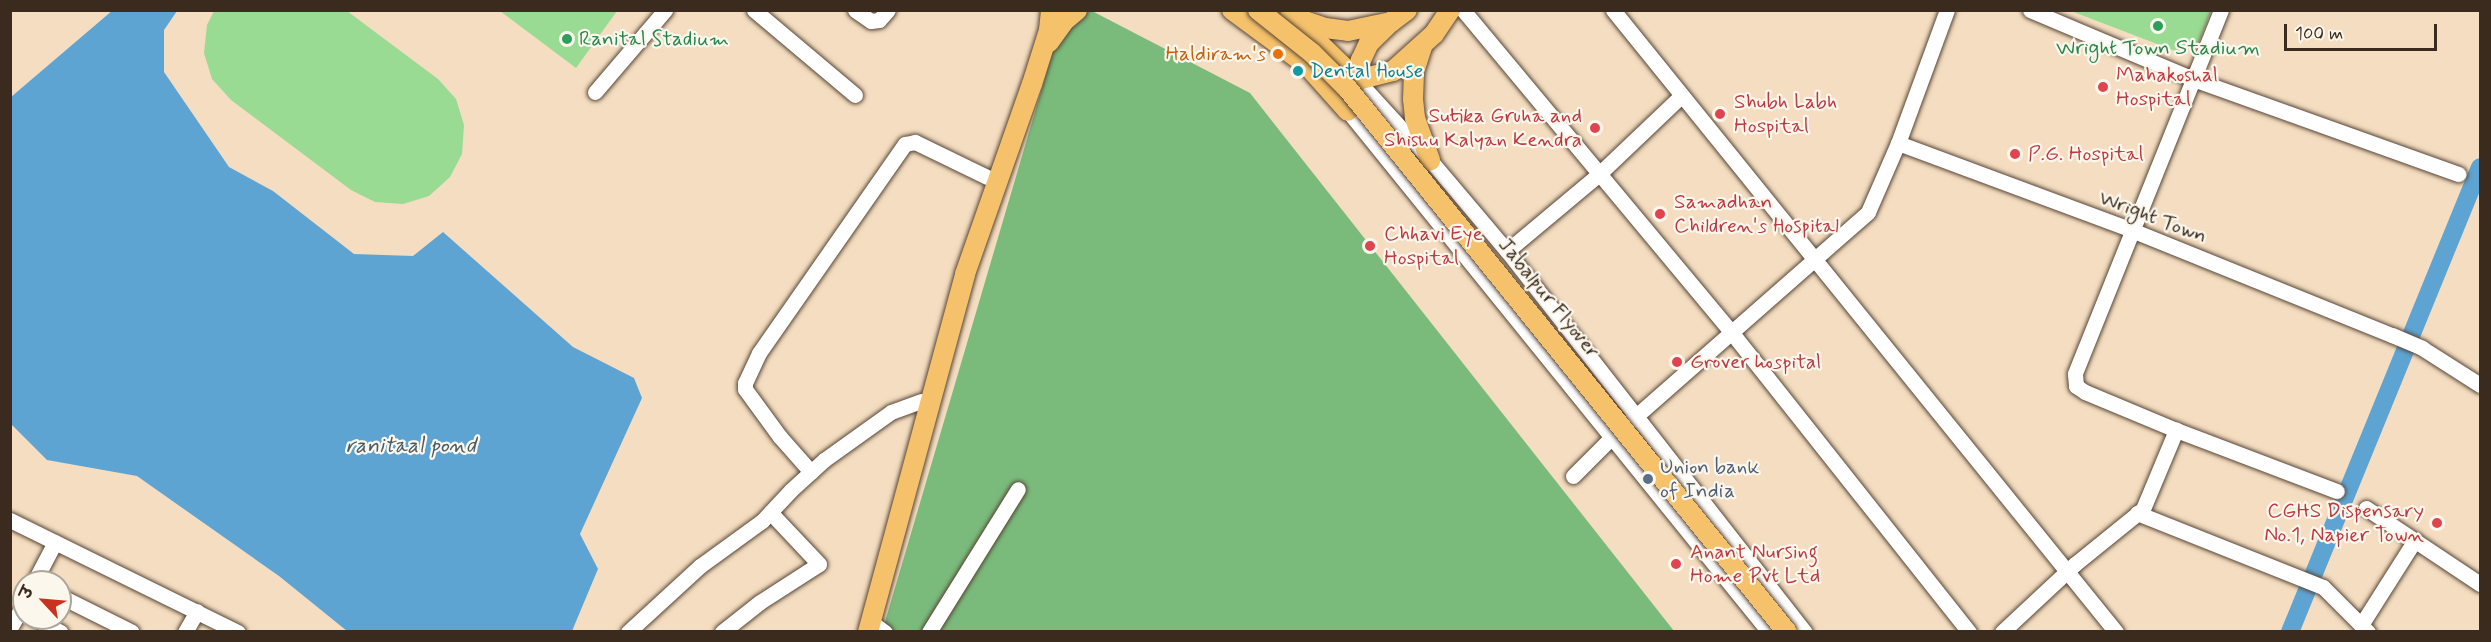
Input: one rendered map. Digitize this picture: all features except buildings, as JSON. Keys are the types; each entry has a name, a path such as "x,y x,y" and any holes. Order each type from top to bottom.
{"main road":[{"path":"871,629 921,401 959,261 1033,48 1038,10"},
{"path":"871,629 971,254 1042,53 1051,10"},
{"path":"1042,53 1064,21 1077,10"},
{"path":"1232,10 1284,46 1321,80 1348,111"},
{"name":"Jabalpur Flyover","path":"1258,10 1312,53 1348,89 1787,632"},
{"path":"1321,80 1356,80 1393,71 1423,45 1450,10"},
{"path":"1286,13 1356,80"},
{"path":"1286,13 1325,28 1348,31 1399,16"},
{"path":"1348,111 1369,43 1399,16"},
{"path":"1423,45 1414,72 1413,99 1415,118 1430,160"}],"street":[{"path":"596,92 665,10"},
{"path":"754,10 855,95"},
{"path":"855,10 871,21 879,20 888,10"},
{"path":"1463,10 1732,333 1969,632"},
{"path":"1613,10 2116,632"},
{"path":"1573,476 1611,438 1868,212 1898,143 1947,10"},
{"path":"2030,10 2193,79 2458,174"},
{"path":"2221,10 2075,374 2076,386 2176,430 2337,490"},
{"path":"1356,80 1430,160 1507,251 1805,632"},
{"path":"1507,251 1599,174 1681,96"},
{"path":"1348,111 1768,632"},
{"path":"811,472 780,436 745,389 745,383 759,354 905,144 915,142 987,177"},
{"name":"Wright Town","path":"1898,143 2134,231 2392,335 2422,348 2481,385"},
{"path":"628,632 700,566 744,535 811,472 891,412 921,401"},
{"path":"2002,632 2067,571 2143,509 2176,430"},
{"path":"929,632 1018,489"},
{"path":"2367,508 2481,584"},
{"path":"722,632 760,602 819,564 770,512"},
{"path":"2137,513 2323,587 2365,628 2415,540"},
{"path":"10,520 238,632"},
{"path":"40,570 55,542"},
{"path":"72,602 132,632"},
{"path":"185,632 197,611"}],"green space":[{"path":"1065,10 1092,11 1250,93 1674,631 882,632"},
{"path":"214,11 347,11 438,79 456,99 464,125 462,154 450,177 429,196 403,204 375,202 351,190 231,100 212,79 204,53 207,25"},
{"name":"Ranital Stadium","path":"500,11 617,11 576,68"},
{"name":"Wright Town Stadium","path":"2071,11 2211,11 2199,42 2178,52"}],"water":[{"name":"ranitaal pond","path":"113,10 177,11 164,30 164,72 229,167 273,191 354,254 413,256 443,232 573,347 634,378 642,398 580,534 598,569 572,631 347,631 279,576 137,476 47,460 11,424 11,97"}],"waterway":[{"path":"2290,632 2480,167"}],"place":[{"name":"Wright Town Stadium","path":"2158,26"},
{"name":"Ranital Stadium","path":"567,39"},
{"name":"Haldiram's","path":"1278,54"},
{"name":"Dental House","path":"1298,71"},
{"name":"Mahakoshal Hospital","path":"2103,87"},
{"name":"Shubh Labh Hospital","path":"1720,114"},
{"name":"Sutika Gruha and Shishu Kalyan Kendra","path":"1595,128"},
{"name":"P.G. Hospital","path":"2015,154"},
{"name":"Samadhan Children's Hospital","path":"1660,214"},
{"name":"Chhavi Eye Hospital","path":"1370,246"},
{"name":"Grover hospital","path":"1677,362"},
{"name":"Union bank of India","path":"1648,479"},
{"name":"CGHS Dispensary No.1, Napier Town","path":"2437,523"},
{"name":"Anant Nursing Home Pvt Ltd","path":"1676,564"}]}
